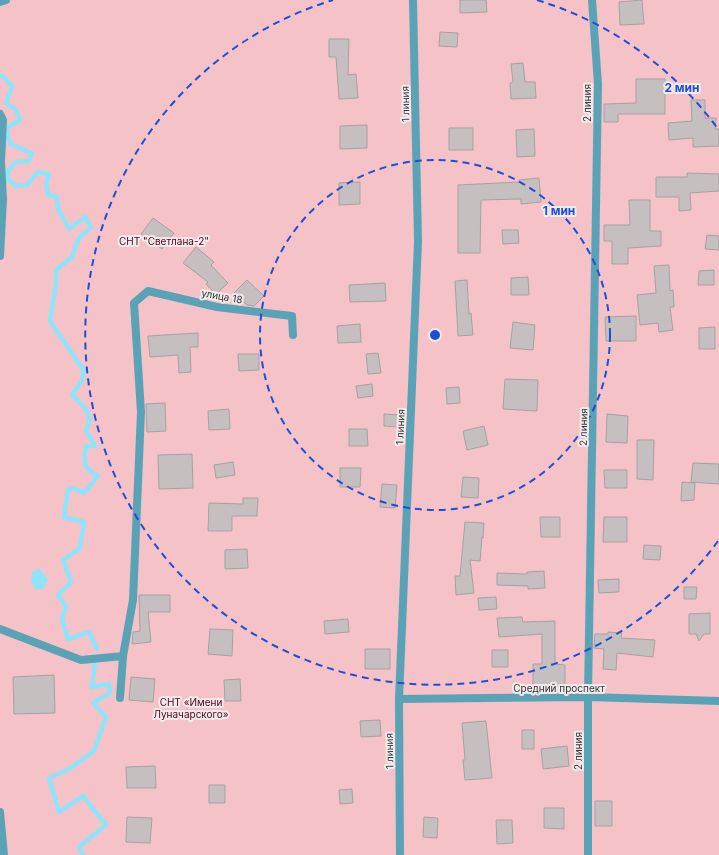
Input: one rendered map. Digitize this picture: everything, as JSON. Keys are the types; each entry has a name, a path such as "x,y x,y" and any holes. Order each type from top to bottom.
{"street":[{"path":"0,2 6,0"},
{"name":"1 линия","path":"400,855 399,699 418,241 413,0"},
{"name":"2 линия","path":"588,855 588,697 598,84 592,0"},
{"path":"0,114 3,120 1,162 3,194 0,256"},
{"name":"улица 18","path":"123,656 133,600 141,412 134,303 148,291 217,307 292,316 293,336"},
{"path":"0,629 81,660 123,656 120,698"},
{"name":"Средний проспект","path":"399,699 588,697 719,701"},
{"path":"0,812 4,855"}],"green space":[{"path":"0,0 719,0 719,855 0,855"}],"water":[{"path":"40,569 48,580 43,589 35,589 31,580 32,572"}],"building":[{"path":"460,0 486,0 487,12 460,13"},
{"path":"642,0 644,24 620,25 619,2"},
{"path":"440,32 458,33 457,47 439,46"},
{"path":"329,39 349,39 348,75 356,74 358,98 339,99 336,57 329,57"},
{"path":"523,63 525,82 535,82 536,98 511,99 510,83 513,82 511,64"},
{"path":"636,79 665,79 665,114 618,114 618,122 604,122 604,104 636,103"},
{"path":"691,100 705,100 705,118 716,118 715,129 719,129 719,146 693,147 693,138 669,140 668,123 692,121"},
{"path":"367,125 367,148 340,149 340,126"},
{"path":"449,128 473,128 473,150 449,150"},
{"path":"534,129 535,156 517,157 516,130"},
{"path":"687,173 719,174 719,191 690,193 691,210 679,211 679,197 656,197 656,177 687,177"},
{"path":"539,178 541,202 521,204 521,199 481,200 480,253 458,253 458,185 519,182 519,180"},
{"path":"360,182 360,204 339,205 339,183"},
{"path":"629,200 650,200 650,231 661,231 661,246 628,248 628,264 612,264 612,241 604,241 604,225 630,225"},
{"path":"153,218 174,233 162,249 141,234"},
{"path":"502,230 518,230 519,243 503,244"},
{"path":"707,235 719,236 719,250 705,249"},
{"path":"196,247 214,262 211,265 228,283 216,294 206,284 208,282 183,263"},
{"path":"669,265 670,291 673,290 674,307 670,307 673,330 659,332 658,323 640,325 637,295 656,293 654,266"},
{"path":"714,270 714,285 698,285 699,271"},
{"path":"528,277 529,295 511,295 511,278"},
{"path":"247,280 264,296 254,306 247,305 234,293"},
{"path":"467,280 469,314 471,313 473,335 458,336 455,281"},
{"path":"385,283 386,301 350,302 349,285"},
{"path":"636,316 636,341 606,341 605,317"},
{"path":"513,322 535,325 533,350 510,348"},
{"path":"360,324 361,342 338,343 337,326"},
{"path":"715,327 715,349 699,349 699,328"},
{"path":"198,333 198,347 190,347 191,372 179,373 178,355 150,357 148,336"},
{"path":"378,353 381,373 368,374 366,354"},
{"path":"238,354 259,354 259,370 239,371"},
{"path":"505,379 538,380 537,411 503,409"},
{"path":"372,384 373,396 358,398 356,386"},
{"path":"459,387 460,403 447,404 446,388"},
{"path":"165,403 166,431 147,432 146,404"},
{"path":"229,409 230,429 209,430 208,411"},
{"path":"384,414 400,415 400,427 384,426"},
{"path":"607,414 628,416 627,443 606,442"},
{"path":"484,426 488,445 467,450 463,431"},
{"path":"349,429 367,429 368,446 349,446"},
{"path":"637,440 654,440 653,480 637,479"},
{"path":"192,454 193,488 159,489 158,455"},
{"path":"233,462 235,475 216,478 214,465"},
{"path":"693,463 719,464 719,484 691,482"},
{"path":"340,468 361,468 360,487 340,487"},
{"path":"604,470 627,470 627,488 605,488"},
{"path":"463,477 479,478 478,498 461,497"},
{"path":"682,482 695,483 694,500 681,501"},
{"path":"382,484 397,485 395,508 380,507"},
{"path":"243,498 258,498 257,516 232,516 232,531 208,531 209,503 243,504"},
{"path":"540,517 560,517 560,537 541,537"},
{"path":"604,517 627,517 627,542 603,542"},
{"path":"465,522 484,523 483,538 482,537 480,561 470,560 474,593 456,595 455,576 460,576"},
{"path":"644,545 661,546 660,560 643,559"},
{"path":"247,549 248,568 225,569 225,550"},
{"path":"544,571 545,588 528,589 528,586 497,585 497,573 527,574 527,572"},
{"path":"619,579 619,592 599,593 598,580"},
{"path":"684,587 697,587 696,599 684,599"},
{"path":"139,595 170,595 170,612 148,612 151,642 132,644 133,632 140,631"},
{"path":"496,597 497,609 479,610 478,598"},
{"path":"710,613 710,634 704,634 699,641 696,634 689,634 689,614"},
{"path":"522,617 523,622 555,621 555,664 565,665 565,686 533,686 533,664 542,664 542,634 499,637 497,618"},
{"path":"348,619 349,632 325,634 324,621"},
{"path":"210,629 233,630 232,656 208,654"},
{"path":"608,632 622,633 621,638 655,640 653,657 617,653 616,670 603,669 604,649 594,648 595,634 608,634"},
{"path":"365,649 390,649 390,669 365,669"},
{"path":"492,650 508,650 508,667 492,667"},
{"path":"54,675 55,713 14,714 13,677"},
{"path":"131,677 155,679 153,702 129,700"},
{"path":"240,679 241,701 225,701 224,680"},
{"path":"380,720 381,736 361,737 360,721"},
{"path":"486,721 492,778 465,780 462,723"},
{"path":"522,730 534,730 534,749 522,749"},
{"path":"567,746 569,766 543,769 541,749"},
{"path":"155,766 156,788 127,788 126,767"},
{"path":"209,785 225,785 225,803 209,803"},
{"path":"352,789 353,803 340,804 339,790"},
{"path":"595,801 612,801 612,826 595,826"},
{"path":"544,808 564,808 564,829 544,828"},
{"path":"127,817 152,818 150,843 126,842"},
{"path":"424,817 438,818 437,838 423,837"},
{"path":"496,820 512,820 513,843 497,844"}],"waterway":[{"path":"0,76 3,76 12,86 6,103 16,110 20,120 6,128 10,144 32,153 29,161 16,162 8,171 7,178 16,186 27,185 38,172 49,174 46,184 48,195 56,196 59,211 69,229 85,217 91,227 78,239 72,257 56,270 56,284 50,321 84,371 82,380 72,395 85,408 90,419 86,430 95,446 86,446 84,456 85,464 89,470 98,476 84,493 73,488 68,490 64,517 84,522 80,548 63,560 71,582 58,595 66,606 62,620 68,639 89,632 97,649"},
{"path":"83,855 79,847 106,825 83,796 59,812 49,778 69,769 94,751 106,717 93,703 110,693 109,684 92,687 95,663"}],"park label":[{"name":"СНТ \"Светлана-2\"","path":"164,241"},
{"name":"СНТ «Имени Луначарского»","path":"191,708"}]}
